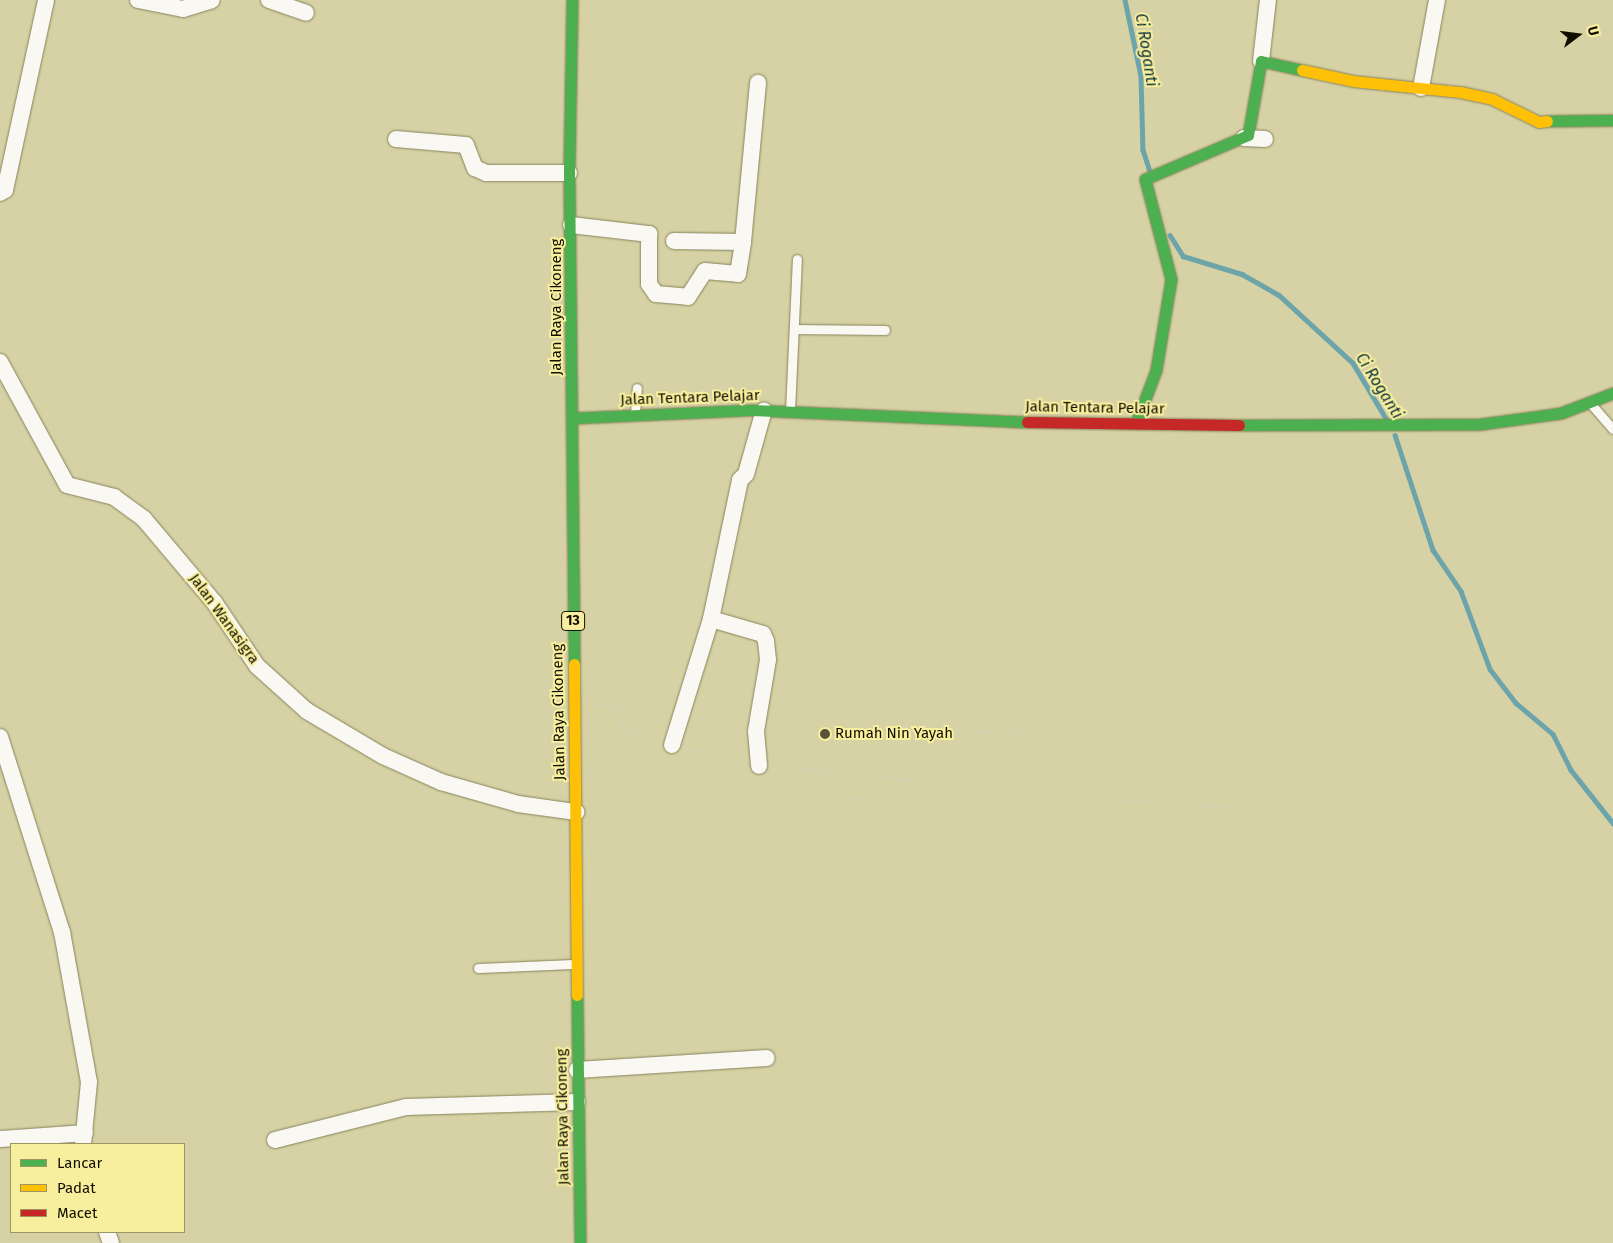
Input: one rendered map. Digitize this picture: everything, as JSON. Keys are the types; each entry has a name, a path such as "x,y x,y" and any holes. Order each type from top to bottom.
{"main road":[{"name":"Jalan Raya Cikoneng","path":"572,0 569,173 573,418 573,702 576,812 577,1102 580,1243"},
{"path":"1136,422 1156,370 1171,279 1146,193 1147,177 1244,138 1252,128 1261,61 1353,81 1422,88 1492,99 1539,122 1592,116 1613,120"},
{"name":"Jalan Tentara Pelajar","path":"573,418 764,410 1136,422 1383,427 1481,424 1560,413 1590,404 1613,393"}],"street":[{"path":"0,193 46,0"},
{"path":"138,0 183,9 212,0"},
{"path":"269,0 306,13"},
{"path":"1261,61 1268,0"},
{"path":"1422,88 1437,0"},
{"path":"571,225 649,234 651,290 670,296 691,296 705,271 738,274 743,242 758,83"},
{"path":"1244,138 1265,139"},
{"path":"396,140 466,145 474,168 486,173 569,173"},
{"path":"674,241 743,242"},
{"name":"Jalan Wanasigra","path":"0,362 68,485 114,497 144,520 214,602 256,666 307,711 383,756 441,782 518,804 576,812"},
{"path":"672,745 711,619 740,480 746,474 764,410"},
{"path":"711,619 762,634 766,641 768,660 756,731 759,766"},
{"path":"0,737 62,932 89,1082 84,1138 0,1139"},
{"path":"577,1070 767,1058"},
{"path":"275,1140 406,1107 577,1102"}],"lane":[{"path":"790,412 797,259"},
{"path":"795,328 886,330"},
{"path":"635,414 637,388"},
{"path":"1590,404 1613,429"},
{"path":"478,968 576,964"}],"path":[{"path":"573,702 619,705 622,726 672,745 759,766 828,770 834,795 870,800 872,775 911,780 916,733 1017,732 1098,778 1115,799 1244,808"}],"waterway":[{"name":"Ci Roganti","path":"1125,0 1141,76 1143,150 1149,169"},
{"name":"Ci Roganti","path":"1170,235 1183,256 1242,274 1279,295 1353,363 1387,420"},
{"name":"Ci Roganti","path":"1395,435 1433,550 1461,591 1490,669 1516,703 1553,734 1571,770 1613,823"}],"traffic: fast":[{"path":"572,0 569,173 574,664"},
{"path":"1136,423 1156,370 1171,279 1145,179 1248,135 1261,61 1302,70"},
{"path":"1547,121 1613,120"},
{"path":"1239,425 1481,424 1561,413 1613,393"},
{"path":"573,418 752,410 1027,422"},
{"path":"577,995 580,1243"}],"traffic: slow":[{"path":"1302,70 1353,81 1460,92 1492,99 1539,122 1547,121"},
{"path":"574,664 577,995"}],"traffic: jam":[{"path":"1027,422 1239,425"}],"place":[{"name":"Rumah Nin Yayah","path":"825,734"}]}
